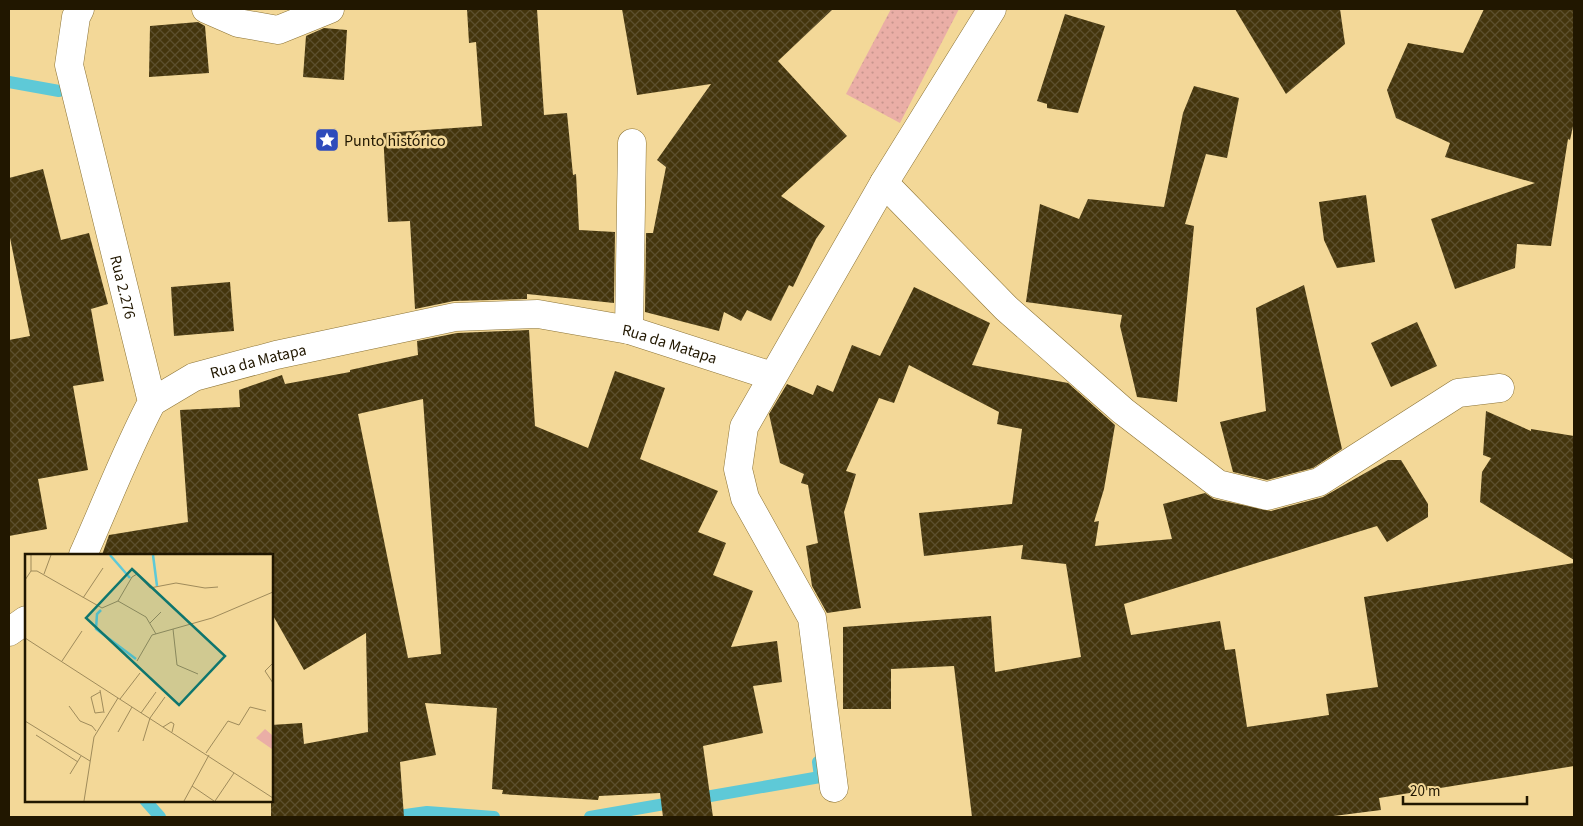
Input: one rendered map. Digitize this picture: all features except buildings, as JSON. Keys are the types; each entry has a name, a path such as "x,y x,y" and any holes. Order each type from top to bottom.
{"street":[{"name":"Rua 2.276","path":"80,9 76,17 69,65 152,402"},
{"path":"206,9 238,23 278,30 330,9"},
{"path":"834,788 812,618 745,498 738,469 744,426 884,183 992,9"},
{"path":"629,330 632,143"},
{"path":"884,183 1006,308 1123,411 1218,484 1267,496 1319,482 1458,393 1500,388"},
{"name":"Rua da Matapa","path":"152,402 194,377 276,355 456,317 538,314 629,330 772,376"},
{"path":"83,554 118,477 132,440 152,402"},
{"path":"9,632 25,621"}],"shaded area":[{"path":"891,9 959,9 900,123 846,94"}],"waterway":[{"path":"9,82 59,91"},
{"path":"590,817 820,777 818,762"},
{"path":"146,801 160,817"},
{"path":"391,817 427,812 494,817"}],"place":[{"name":"Punto histórico","path":"327,140"}]}
